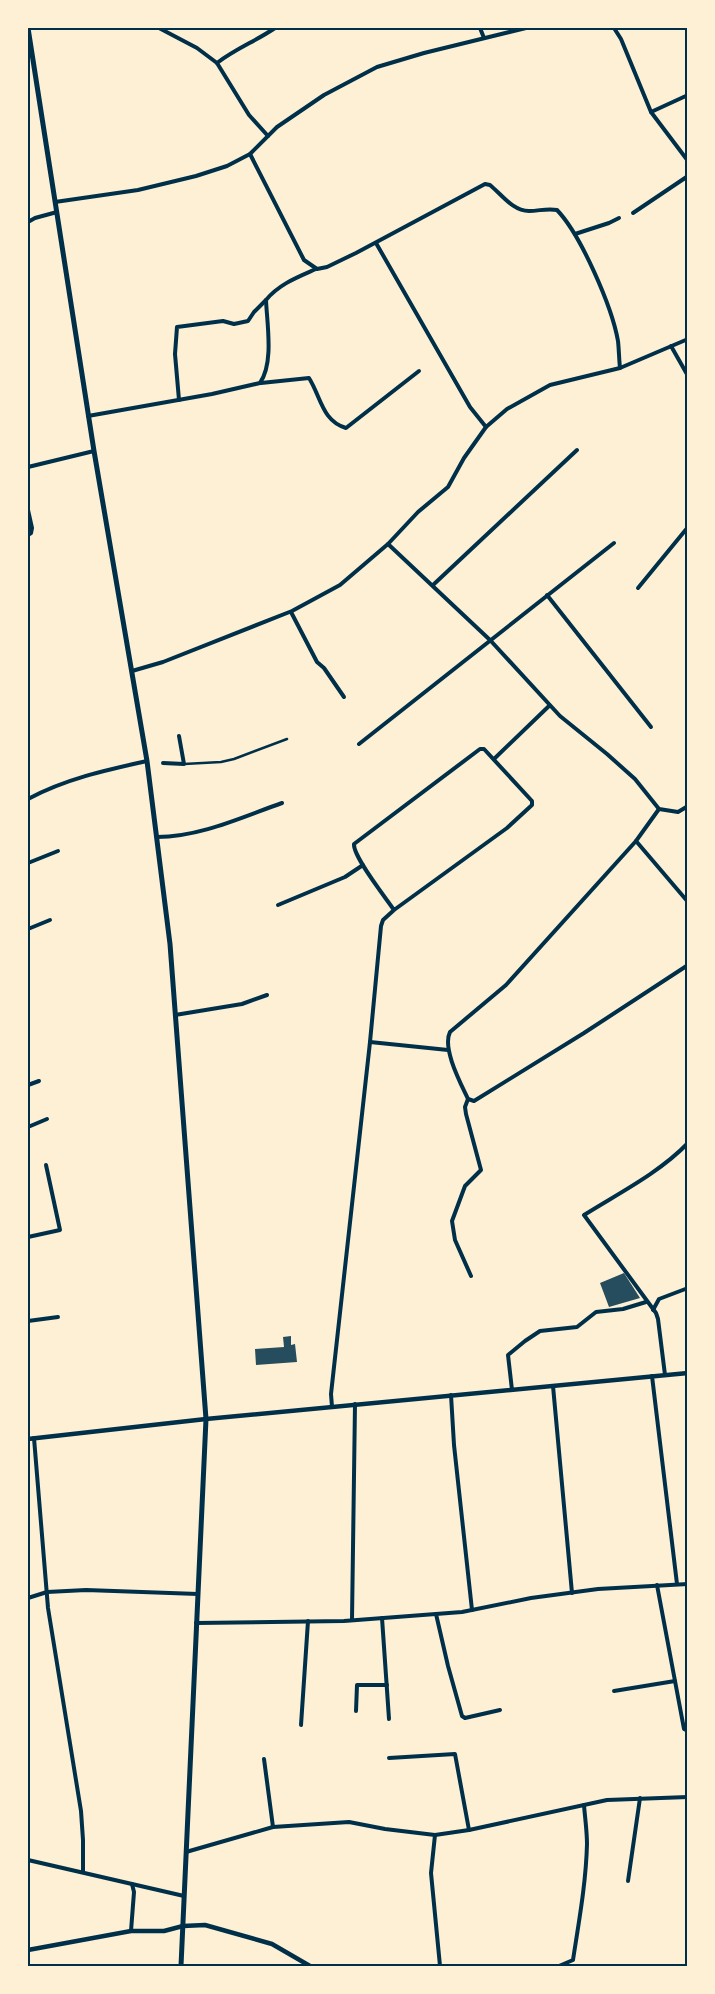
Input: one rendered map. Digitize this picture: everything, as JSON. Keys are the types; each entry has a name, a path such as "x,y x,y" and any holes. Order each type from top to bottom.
{"main road":[{"path":"28,28 88,416 147,761 170,944 176,1015 206,1419 181,1966"}],"street":[{"path":"158,28 197,48 217,63 249,115 268,136"},
{"path":"217,63 227,55 275,28"},
{"path":"480,28 484,38"},
{"path":"55,202 138,190 196,176 227,166 250,154 277,127 324,95 377,67 526,28"},
{"path":"614,28 621,39 651,112 688,161"},
{"path":"651,112 688,95"},
{"path":"250,154 283,215 304,260 317,269"},
{"path":"633,213 688,176"},
{"path":"179,400 175,354 177,327 223,321 234,324 248,321 274,290 291,280 317,269 327,267 376,243 485,184 490,185 518,209 529,211 557,210 575,234 610,310 618,341 620,368"},
{"path":"28,222 57,212"},
{"path":"575,234 609,224 619,218"},
{"path":"376,243 470,407 486,427"},
{"path":"260,383 265,376 268,355 266,300"},
{"path":"132,671 163,662 291,612 340,585 388,544 418,512 448,487 464,458 486,427 507,409 550,385 620,368 688,339"},
{"path":"671,346 688,376"},
{"path":"88,416 260,383 309,378 317,390 323,410 336,425 346,428 419,371"},
{"path":"433,585 577,450"},
{"path":"28,467 94,451"},
{"path":"28,510 32,528 31,534 28,535"},
{"path":"638,588 688,527"},
{"path":"359,744 614,543"},
{"path":"388,544 490,640 549,706 634,779 659,809 678,812 688,806"},
{"path":"547,595 651,728"},
{"path":"291,612 317,662 324,668 344,697"},
{"path":"494,759 549,706"},
{"path":"179,736 184,764"},
{"path":"163,762 184,764 221,762 288,739"},
{"path":"332,1407 331,1394 381,926 383,920 394,910 507,828 532,804 532,801 484,749 480,749 356,841 354,849 363,866 394,910"},
{"path":"28,797 90,774 147,761"},
{"path":"157,837 173,837 213,827 282,803"},
{"path":"471,1276 455,1240 452,1221 465,1186 481,1170 466,1114 468,1098 448,1050 447,1038 450,1032 506,985 636,841 659,809"},
{"path":"636,841 688,902"},
{"path":"28,863 58,851"},
{"path":"278,905 345,877 363,866"},
{"path":"28,930 50,920"},
{"path":"468,1098 474,1101 483,1096 688,965"},
{"path":"176,1015 242,1004 268,995"},
{"path":"370,1042 448,1050"},
{"path":"28,1085 39,1081"},
{"path":"28,1127 47,1119"},
{"path":"665,1375 658,1319 584,1215 649,1173 688,1143"},
{"path":"28,1237 60,1230 46,1166"},
{"path":"653,1310 659,1299 688,1288"},
{"path":"512,1390 508,1355 525,1341 540,1332 576,1327 596,1312 624,1309 646,1302"},
{"path":"28,1321 58,1317"},
{"path":"28,1439 355,1404 688,1373"},
{"path":"652,1376 677,1584"},
{"path":"553,1386 572,1593"},
{"path":"451,1395 454,1445 472,1610"},
{"path":"352,1620 355,1404"},
{"path":"34,1438 47,1592 81,1811 84,1840 83,1872"},
{"path":"196,1623 352,1620 436,1614 472,1610 530,1598 572,1593 688,1584"},
{"path":"657,1585 684,1729 688,1731"},
{"path":"28,1598 47,1592 86,1590 198,1594"},
{"path":"436,1614 462,1716 465,1718 500,1710"},
{"path":"382,1618 389,1719"},
{"path":"300,1726 308,1621"},
{"path":"614,1691 675,1681"},
{"path":"356,1711 357,1685 387,1685"},
{"path":"389,1758 456,1754 469,1830"},
{"path":"264,1759 273,1827"},
{"path":"186,1852 273,1827 349,1822 385,1829 435,1835 469,1830 607,1800 688,1797"},
{"path":"628,1881 640,1798"},
{"path":"559,1966 572,1960 579,1921 585,1877 587,1842 584,1805"},
{"path":"435,1835 431,1873 440,1966"},
{"path":"28,1860 184,1896"},
{"path":"131,1931 134,1892 132,1884"},
{"path":"28,1950 131,1931 164,1931 183,1926 205,1925 258,1938 310,1966"}],"building":[{"path":"624,1273 640,1298 609,1307 600,1283"},
{"path":"291,1336 291,1345 295,1344 297,1362 256,1365 255,1349 284,1347 283,1337"}]}
